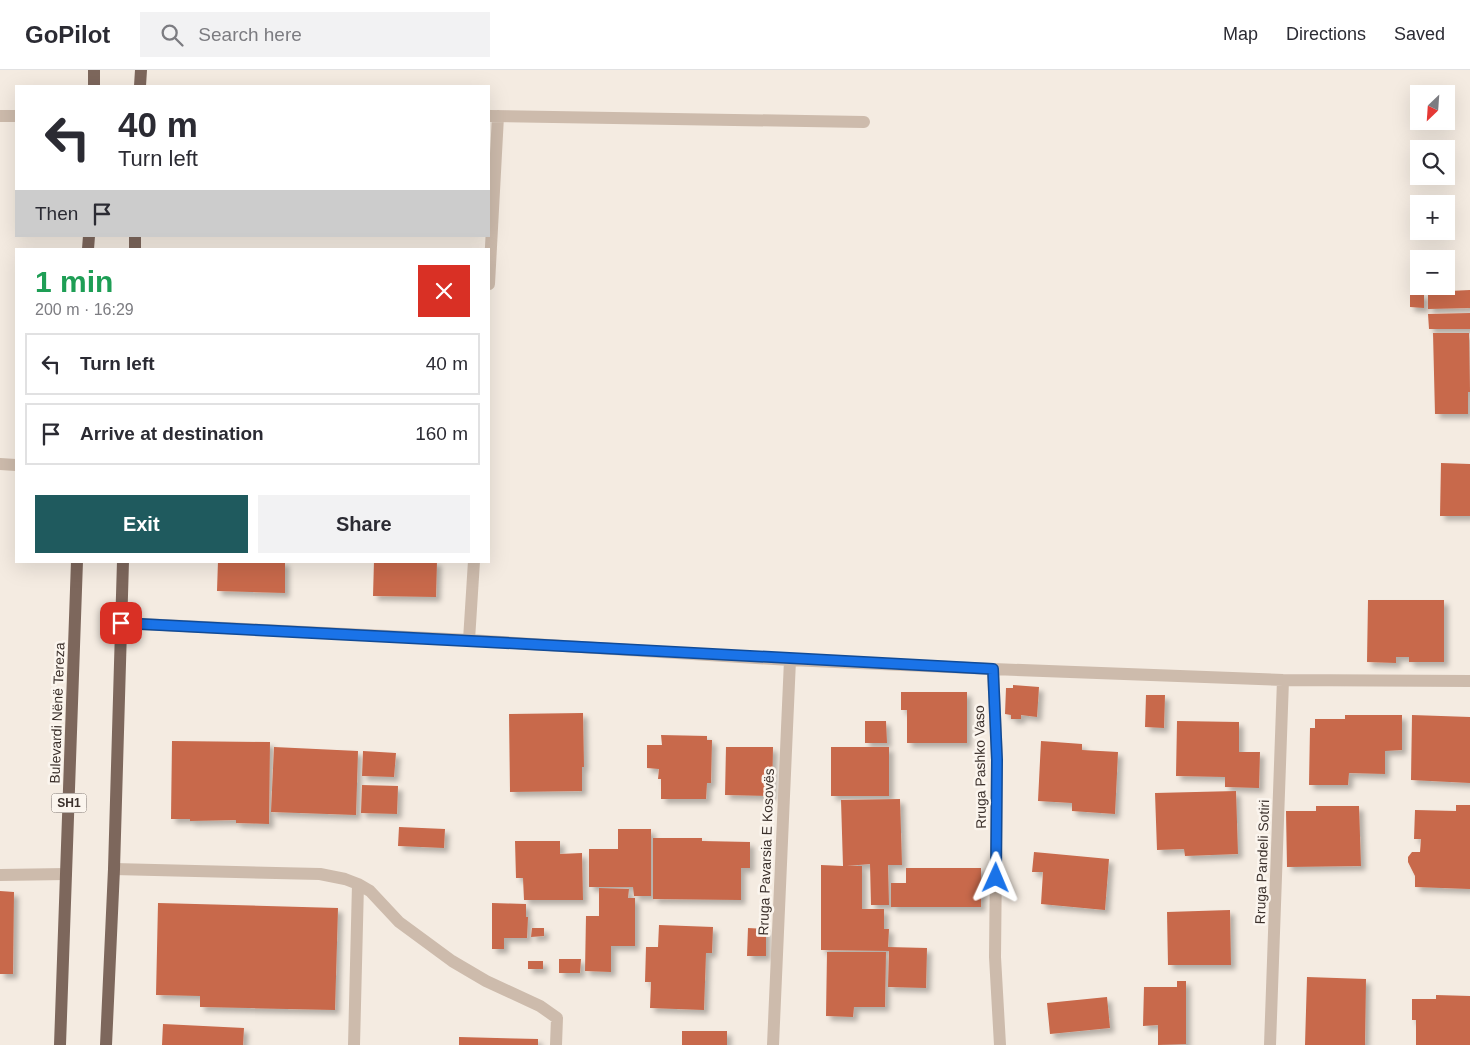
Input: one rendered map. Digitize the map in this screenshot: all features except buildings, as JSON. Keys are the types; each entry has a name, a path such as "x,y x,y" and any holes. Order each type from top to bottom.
{"main road":[{"path":"94,70 94,85"},
{"path":"140,70 140,85"},
{"name":"Bulevardi Nënë Tereza","path":"60,1045 77,563"},
{"path":"106,1045 114,869 123,563"}],"street":[{"path":"0,116 15,116"},
{"path":"490,248 493,116 864,122"},
{"path":"0,464 15,465"},
{"path":"469,640 474,563"},
{"path":"121,623 469,640 790,660 993,669 1283,680 1470,681"},
{"name":"Rruga Pavarsia E Kosovës","path":"773,1045 790,660"},
{"name":"Rruga Pashko Vaso","path":"993,669 997,760 995,957 1000,1045"},
{"name":"Rruga Pandeli Sotiri","path":"1270,1045 1283,680"},
{"path":"114,869 320,874 345,879 358,884 370,891 399,922 452,961 486,981 540,1006 557,1018 556,1045"},
{"path":"0,875 66,874"},
{"path":"354,1045 358,884"}],"route":[{"path":"121,623 469,640 790,660 993,669 997,760 996,878"}]}
